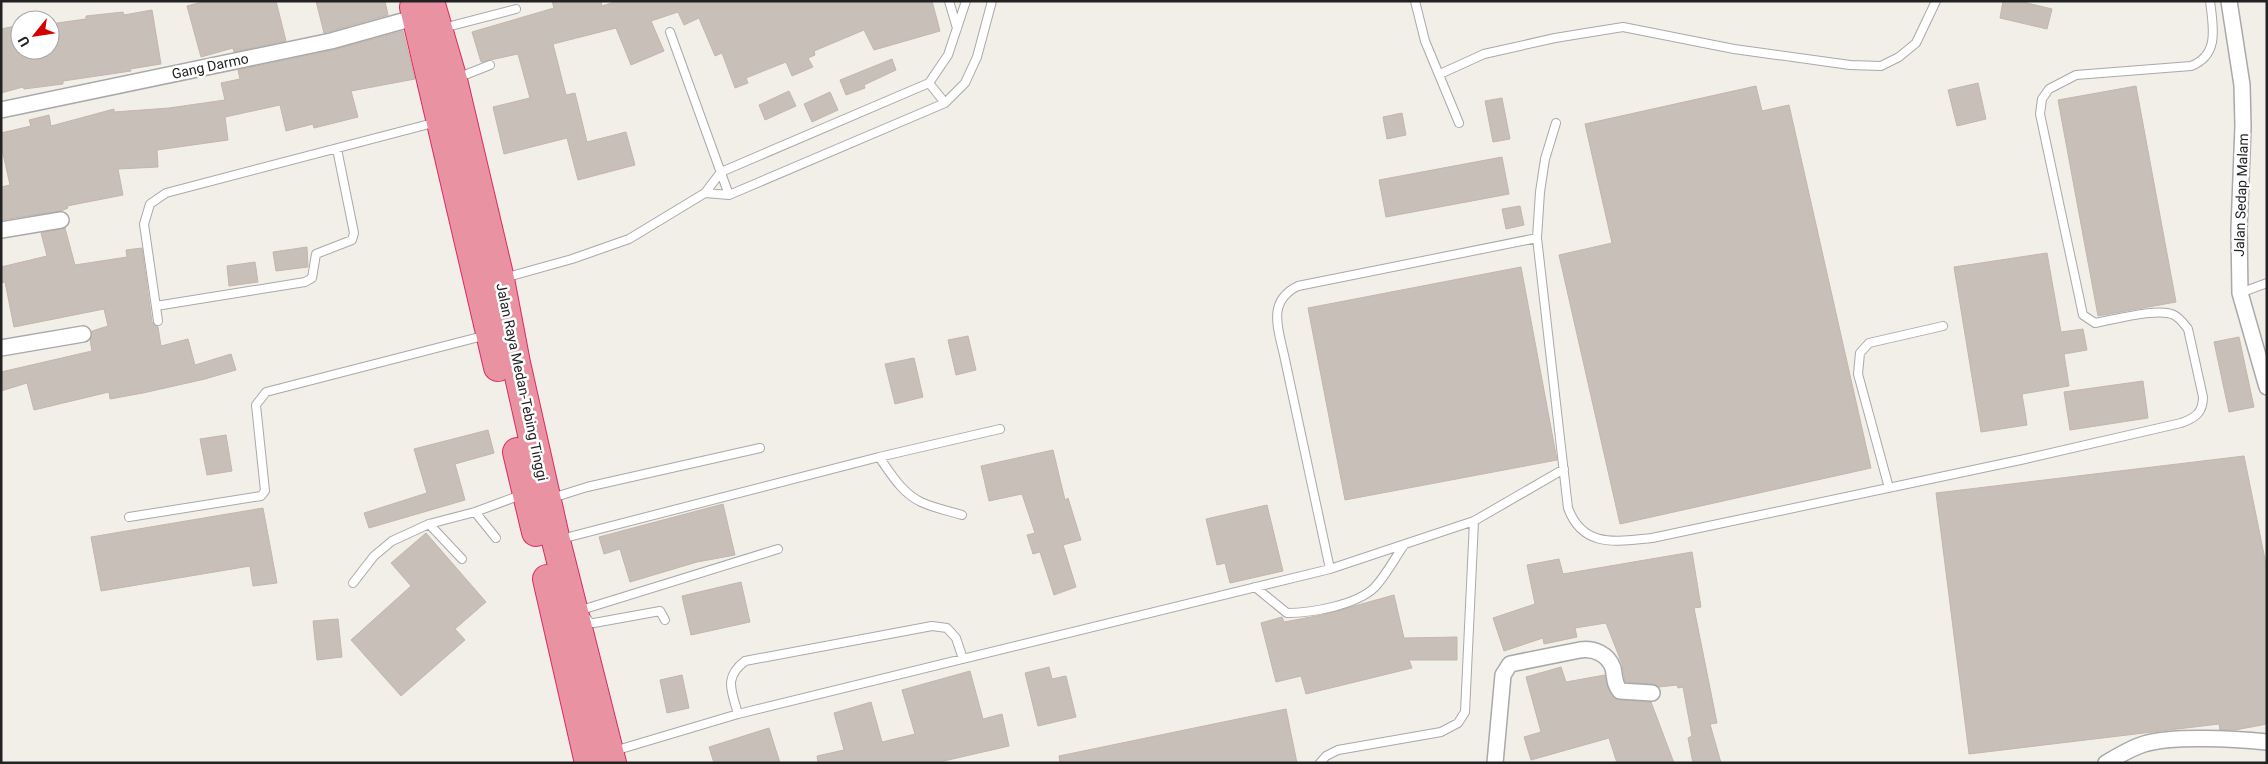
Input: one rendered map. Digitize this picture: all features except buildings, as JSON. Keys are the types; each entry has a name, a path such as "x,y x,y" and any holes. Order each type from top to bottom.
{"highway":[{"name":"Jalan Raya Medan-Tebing Tinggi","path":"424,12 452,80 500,279 516,363 537,496 556,541 579,610 604,759"},
{"name":"Jalan Raya Medan-Tebing Tinggi","path":"424,12 439,122 491,334 537,496 604,759"}],"street":[{"name":"Jalan Sedap Malam","path":"2229,1 2242,85 2243,126 2238,266 2240,293 2267,387"},
{"name":"Gang Darmo","path":"1,110 331,40 424,12"},
{"path":"1,230 61,220"},
{"path":"1,348 83,334"},
{"path":"1495,763 1503,675 1510,664 1580,650 1591,650 1599,652 1612,667 1615,683 1620,691 1652,694"},
{"path":"2106,763 2146,744 2176,740 2267,742"}],"lane":[{"path":"949,1 957,28"},
{"path":"500,279 572,260 629,239 705,193 721,172 929,83 948,55 966,1"},
{"path":"705,193 729,195 945,103 965,83 977,57 992,1"},
{"path":"1415,1 1426,41 1459,123"},
{"path":"1440,74 1484,54 1555,38 1623,27 1734,49 1850,65 1881,66 1899,57 1916,43 1936,1"},
{"path":"1556,123 1544,167 1537,238 1568,508 1572,519 1596,539 1616,541 1652,538 2181,423 2192,419 2199,413 2203,406 2203,397 2188,329 2182,321 2174,315 2162,312 2095,323 2083,315 2040,114 2042,100 2049,89 2076,75 2198,64 2207,58 2214,34 2210,1"},
{"path":"424,12 516,9"},
{"path":"670,32 729,195"},
{"path":"452,80 490,65"},
{"path":"929,83 945,103"},
{"path":"158,321 144,224 150,204 166,193 439,122"},
{"path":"156,306 306,282 312,278 316,254 345,244 352,240 354,233 337,149"},
{"path":"1330,569 1284,356 1278,325 1278,302 1283,295 1298,286 1537,238"},
{"path":"2240,293 2267,283"},
{"path":"1889,488 1858,374 1860,353 1869,343 1943,326"},
{"path":"129,517 261,496 265,491 256,405 266,392 491,334"},
{"path":"556,541 879,457 1000,429"},
{"path":"353,583 374,556 392,541 429,524 537,496 586,488 760,448"},
{"path":"879,457 899,486 921,502 962,515"},
{"path":"604,759 738,714 1330,569 1474,521 1564,469"},
{"path":"475,512 496,538"},
{"path":"1320,763 1326,756 1338,750 1441,732 1458,723 1465,712 1474,521"},
{"path":"429,524 462,559"},
{"path":"1256,587 1287,613 1300,613 1348,602 1364,596 1376,586 1404,545"},
{"path":"665,620 660,612 590,623 579,610 778,549"},
{"path":"738,714 730,682 734,669 745,661 932,626 947,628 956,638 963,659"}]}
